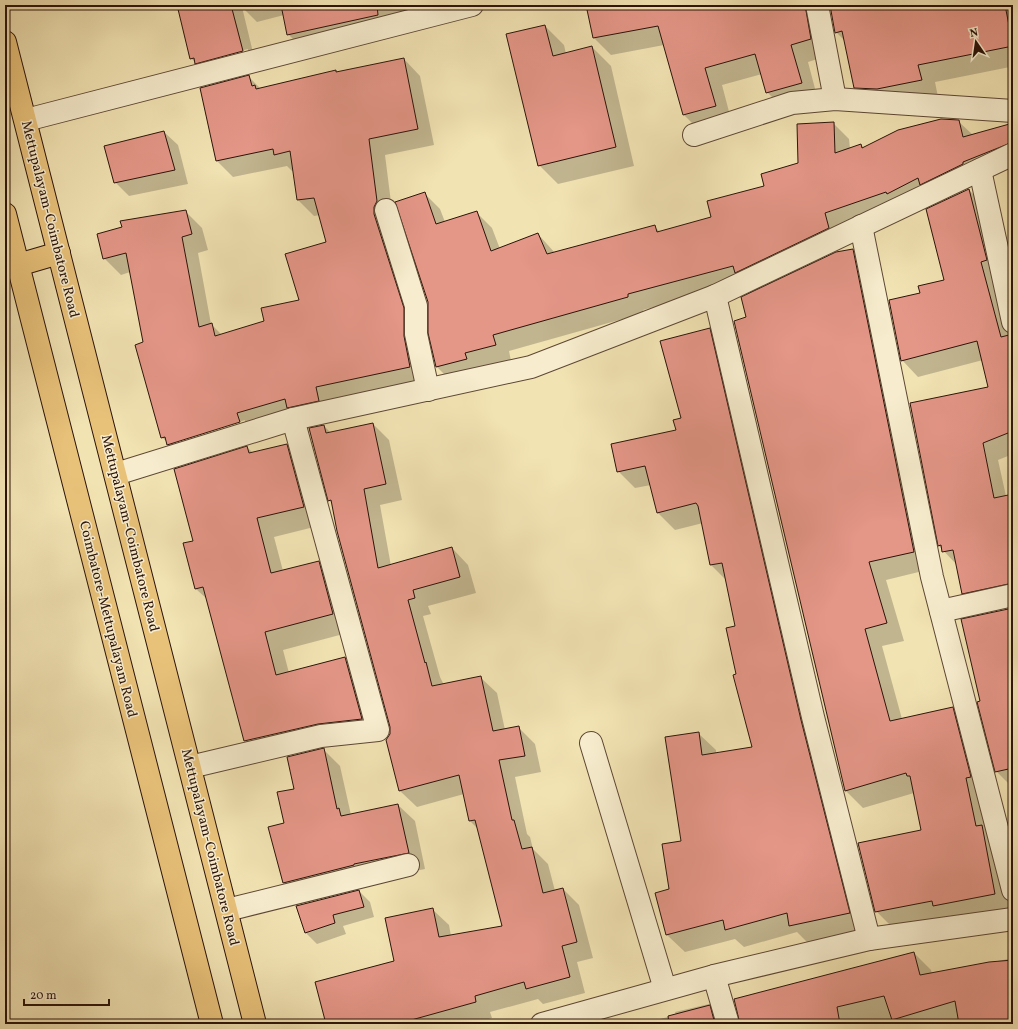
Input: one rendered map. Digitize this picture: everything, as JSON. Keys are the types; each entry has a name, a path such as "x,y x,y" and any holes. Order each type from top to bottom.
{"highway":[{"name":"Mettupalayam-Coimbatore Road","path":"5,42 255,1024"},
{"name":"Coimbatore-Mettupalayam Road","path":"5,214 212,1024"},
{"path":"18,265 59,253"}],"street":[{"path":"26,120 472,5"},
{"path":"817,5 834,99"},
{"path":"694,135 792,103 834,99 1013,111"},
{"path":"116,474 293,419 531,367 715,296 1013,154"},
{"path":"980,170 1009,290 1013,322"},
{"path":"386,210 416,306 416,334 428,390"},
{"path":"861,226 932,576 1013,890"},
{"path":"715,296 813,717 869,939"},
{"path":"190,766 321,736 378,730 293,419"},
{"path":"941,611 1013,595"},
{"path":"591,743 665,989"},
{"path":"227,910 408,865"},
{"path":"542,1024 714,976 869,939 1013,919"},
{"path":"714,976 728,1024"}],"building":[{"path":"177,5 231,5 243,51 195,64 194,58 190,59"},
{"path":"281,5 377,5 378,15 287,35"},
{"path":"586,5 805,5 811,39 791,45 802,83 766,93 755,54 705,68 716,106 683,115 658,26 593,38"},
{"path":"830,5 1005,5 1013,46 918,65 922,80 877,89 854,88 842,31 835,33"},
{"path":"545,25 553,56 592,46 616,147 538,166 506,34"},
{"path":"404,58 418,129 369,139 377,201 374,207 374,214 404,308 404,336 410,367 316,387 319,401 287,408 285,399 237,413 240,422 167,445 165,437 161,438 135,345 143,342 126,253 103,259 97,234 122,227 120,221 186,210 192,234 182,237 199,327 212,323 215,336 264,321 261,308 299,300 285,254 326,242 314,198 297,200 290,151 274,155 273,149 216,161 200,88 249,75 252,86 255,85 256,89 336,70 336,72"},
{"path":"941,119 959,120 963,137 1013,123 1013,142 963,162 963,164 920,185 918,178 887,194 886,192 825,213 829,228 735,273 733,266 628,294 628,297 493,335 496,345 465,353 467,359 436,367 428,333 428,302 395,202 425,192 436,224 477,211 491,251 538,233 547,254 655,225 657,232 711,217 707,201 764,186 761,174 798,163 797,124 834,122 835,153 861,144 862,148 898,130"},
{"path":"164,131 175,170 114,183 104,146"},
{"path":"969,189 987,260 981,262 1001,337 1013,334 1013,431 983,443 994,498 1013,494 1013,583 962,594 953,550 942,552 941,545 938,546 910,403 988,387 977,341 901,361 889,300 920,293 918,286 944,280 926,209"},
{"path":"853,249 914,552 869,562 887,623 865,629 890,721 953,707 971,777 966,778 976,826 982,825 995,894 933,906 932,901 875,912 858,843 921,830 910,776 907,776 906,773 845,791 734,321 746,317 741,297 836,252"},
{"path":"710,328 801,720 850,913 789,926 787,913 725,930 723,920 666,935 655,893 669,889 662,844 681,841 665,737 699,732 702,755 752,747 733,675 736,674 726,628 735,626 722,563 710,565 698,506 696,503 657,513 645,466 617,472 611,444 676,430 673,420 681,418 660,341"},
{"path":"373,423 386,484 364,489 378,568 452,547 460,577 413,590 415,598 408,600 432,686 481,676 493,731 519,726 525,756 499,760 512,820 514,820 522,849 532,847 543,893 563,888 577,942 562,946 570,977 526,989 524,982 475,996 476,1002 397,1024 326,1024 315,982 394,961 385,918 433,908 439,937 502,926 475,820 469,821 459,775 399,791 386,740 390,734 390,727 337,531 331,500 328,501 309,428 324,425 326,433"},
{"path":"287,444 304,507 257,518 271,573 319,561 333,614 265,632 276,675 345,657 362,719 318,724 244,741 203,587 195,589 183,543 193,541 174,469 247,446 249,453"},
{"path":"1013,608 1013,768 995,772 977,702 980,701 961,619"},
{"path":"324,748 337,809 339,808 341,816 398,804 409,853 354,864 283,883 268,827 284,823 277,792 294,789 287,757"},
{"path":"359,890 364,907 333,915 335,923 305,933 296,906"},
{"path":"914,952 920,975 989,962 1013,960 1013,1024 959,1024 955,1001 892,1020 884,996 837,1007 840,1024 740,1024 734,999"},
{"path":"710,1005 715,1024 669,1024 668,1016"}]}
